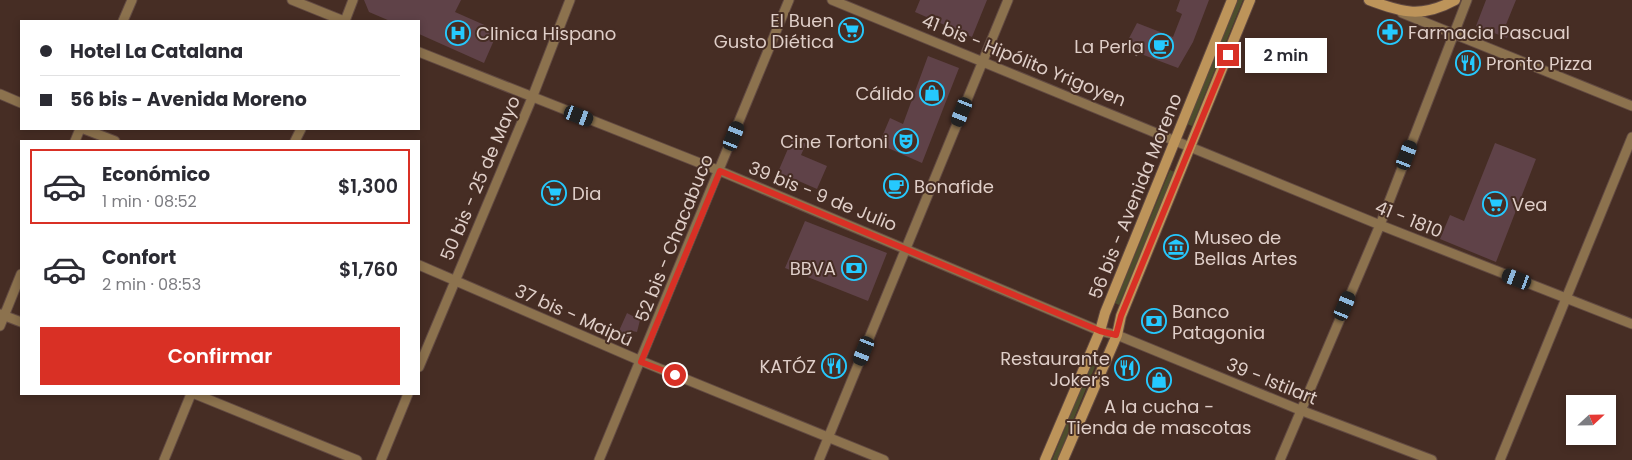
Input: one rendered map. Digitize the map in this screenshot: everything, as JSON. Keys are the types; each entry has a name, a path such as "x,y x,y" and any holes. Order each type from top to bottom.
{"main road":[{"name":"56 bis - Avenida Moreno","path":"1045,460 1100,331 1105,313 1232,0"},
{"name":"56 bis - Avenida Moreno","path":"1063,460 1116,335 1121,316 1250,0"},
{"path":"1369,0 1397,11 1426,12 1455,0"}],"street":[{"path":"123,20 132,0"},
{"path":"292,0 342,20"},
{"path":"344,20 353,0"},
{"name":"50 bis - 25 de Mayo","path":"420,365 532,98 570,0"},
{"name":"52 bis - Chacabuco","path":"599,460 720,171 789,0"},
{"name":"41 bis - Hipólito Yrigoyen","path":"832,0 1176,140"},
{"path":"819,460 1008,0"},
{"path":"1280,460 1380,225 1467,0"},
{"path":"1397,11 1632,106"},
{"name":"39 bis - 9 de Julio","path":"420,52 720,171 1100,331"},
{"path":"0,94 20,103"},
{"path":"86,130 112,140"},
{"path":"1500,460 1632,137"},
{"name":"41 - 1810","path":"1176,140 1380,225 1632,324"},
{"name":"37 bis - Maipú","path":"420,265 641,362 829,436 884,460"},
{"path":"0,326 2,315 20,276"},
{"path":"2,315 20,322"},
{"name":"39 - Istilart","path":"1100,331 1116,335 1300,410 1432,460"},
{"path":"164,460 193,395"},
{"path":"195,395 357,460"},
{"path":"381,460 408,395"}],"path":[{"path":"1136,56 1139,48"}],"shaded area":[{"path":"1238,0 1243,0 1192,126 1187,124"},
{"path":"1170,170 1174,172 1119,305 1115,303"},
{"path":"1092,362 1096,364 1057,460 1052,460"}],"building":[{"name":"Clinica Hispano","path":"364,0 461,0 455,12 498,31 484,63 420,34 420,20 388,20 369,12"},
{"path":"920,0 987,0 972,37 915,12"},
{"path":"1180,0 1209,0 1193,42 1178,68 1141,54 1143,50 1126,44 1137,23 1173,37 1182,14 1176,11"},
{"path":"1486,0 1516,0 1505,27 1510,29 1507,38 1476,26"},
{"path":"928,56 959,68 922,163 879,144 890,118 903,124"},
{"path":"793,137 806,144 801,155 827,166 817,189 778,172"},
{"name":"Vea","path":"1495,143 1536,159 1496,262 1440,239 1450,215 1464,221"},
{"path":"805,221 887,253 868,301 785,268"},
{"path":"627,313 640,320 637,332 632,331 630,338 618,333"}],"place":[{"name":"El Buen Gusto Diética","path":"851,30"},
{"name":"Farmacia Pascual","path":"1390,32"},
{"name":"Clinica Hispano","path":"458,33"},
{"name":"La Perla","path":"1161,46"},
{"name":"Pronto Pizza","path":"1468,63"},
{"name":"Cálido","path":"932,93"},
{"name":"Cine Tortoni","path":"906,141"},
{"name":"Bonafide","path":"896,186"},
{"name":"Dia","path":"554,193"},
{"name":"Vea","path":"1495,204"},
{"name":"Museo de Bellas Artes","path":"1176,247"},
{"name":"BBVA","path":"854,268"},
{"name":"Banco Patagonia","path":"1154,321"},
{"name":"KATÓZ","path":"834,366"},
{"name":"Restaurante Joker's","path":"1127,368"},
{"name":"A la cucha - Tienda de mascotas","path":"1159,380"}],"route":[{"path":"675,375 641,362 720,171 1100,331 1116,335 1121,316 1228,55"}]}
